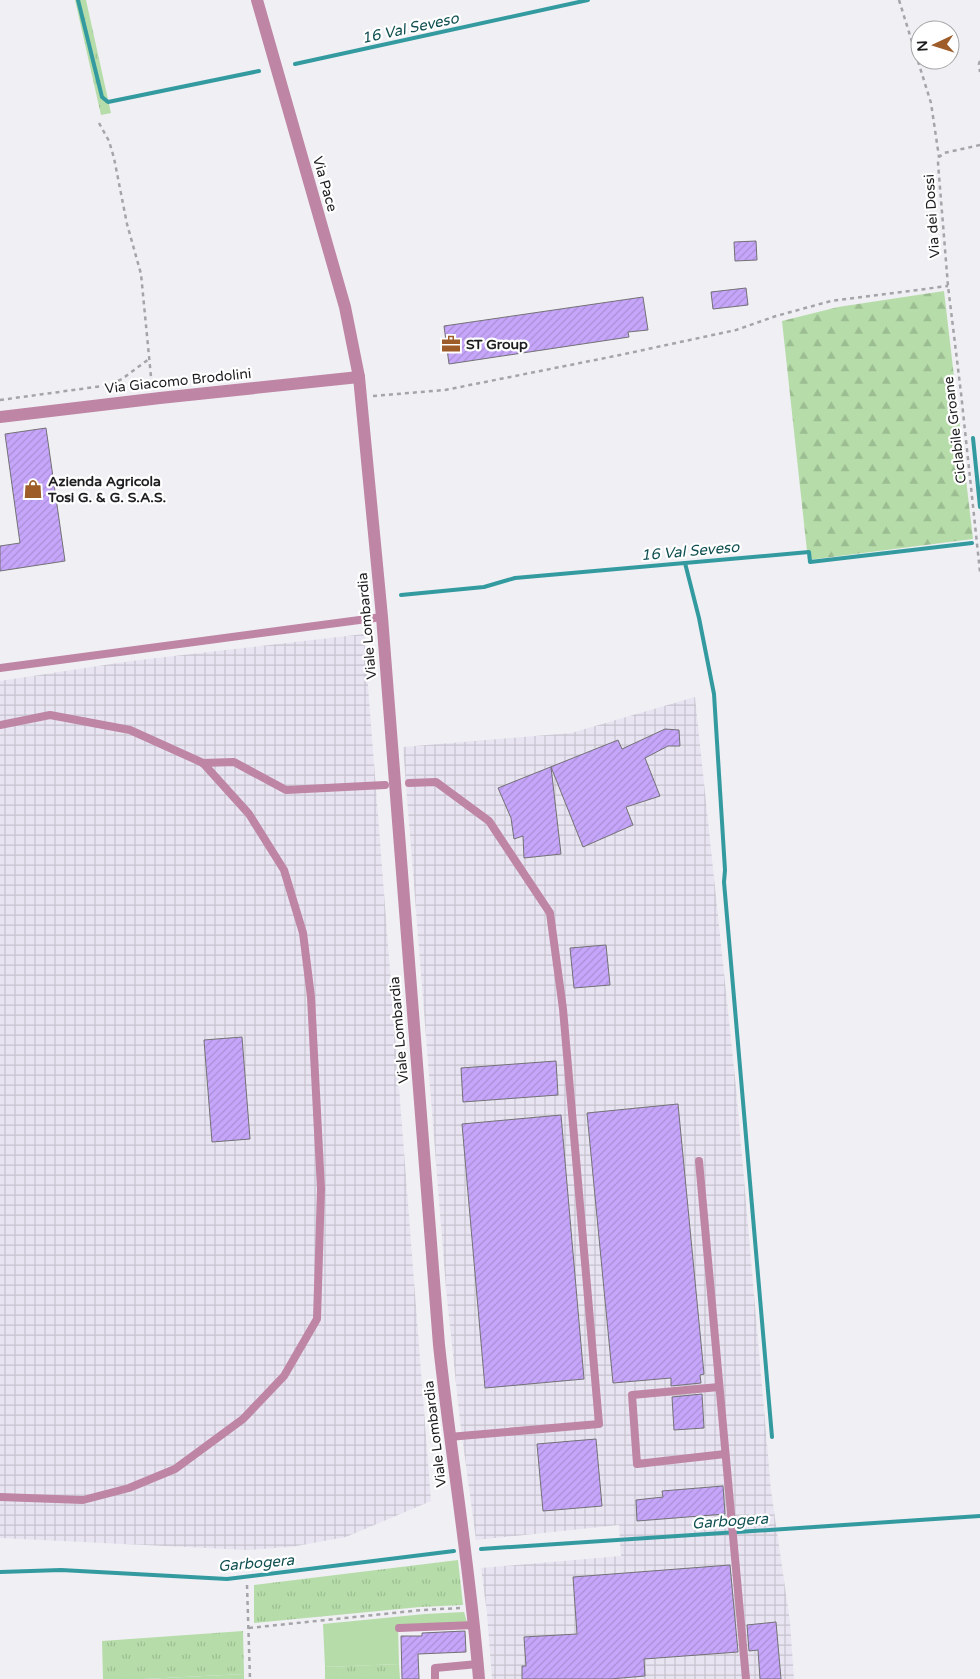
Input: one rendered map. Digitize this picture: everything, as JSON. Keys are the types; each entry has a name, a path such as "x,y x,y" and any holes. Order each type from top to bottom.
{"street":[{"name":"Via Pace","path":"257,0 345,307 360,377"},
{"name":"Viale Lombardia","path":"360,377 382,617 433,1268 449,1437 475,1625 479,1679"},
{"name":"Via Giacomo Brodolini","path":"0,417 360,377"}],"lane":[{"path":"0,668 382,617"},
{"path":"0,724 50,716 130,730 203,763 249,814 284,870 304,933 311,996 321,1188 317,1318 284,1376 242,1419 175,1468 129,1488 83,1500 0,1498"},
{"path":"203,763 234,762 286,790 385,785"},
{"path":"409,783 436,782 488,821 550,913 563,1009 599,1424 449,1437"},
{"path":"699,1161 746,1679"},
{"path":"719,1387 632,1395 637,1464 725,1454"},
{"path":"399,1628 475,1625"},
{"path":"435,1679 435,1668 478,1664"}],"path":[{"path":"899,0 930,103 939,156"},
{"path":"980,61 978,64 980,72"},
{"path":"99,123 109,141 114,158 127,224 141,274 154,399"},
{"name":"Via dei Dossi","path":"948,286 939,156 944,153 980,145"},
{"path":"362,397 445,390 736,330 776,316 831,301 948,286"},
{"name":"Ciclabile Groane","path":"948,286 964,413 980,572"},
{"path":"0,400 110,385 122,379 149,358"},
{"path":"247,1585 250,1679"},
{"path":"249,1628 422,1610 472,1608"}],"shaded area":[{"path":"364,634 431,1501 346,1537 291,1547 247,1550 0,1538 0,681 131,661"},
{"path":"695,697 736,1087 771,1490 790,1622 794,1679 492,1679 481,1568 621,1556 619,1525 476,1540 460,1421 446,1289 403,747 571,733"}],"green space":[{"path":"75,0 86,0 111,113 101,115"},
{"path":"944,291 973,539 808,560 782,321 838,307"},
{"path":"458,1560 463,1605 420,1607 254,1623 254,1585"},
{"path":"464,1612 467,1622 398,1626 399,1664 325,1667 323,1624"},
{"path":"243,1631 244,1674 103,1679 102,1641"},
{"path":"399,1664 400,1679 325,1679 325,1667"},
{"path":"244,1674 244,1679 144,1679"}],"building":[{"path":"756,241 757,260 735,261 734,242"},
{"path":"746,288 748,305 713,309 711,292"},
{"path":"643,297 648,330 628,332 629,337 449,364 444,326"},
{"name":"Azienda Agricola Tosi G. & G. S.A.S.","path":"46,428 65,561 0,571 0,546 20,543 5,434"},
{"path":"665,729 679,730 680,746 668,746 645,758 660,796 626,807 633,825 583,847 551,767 561,854 524,858 523,836 514,839 511,818 498,788 618,740 622,749"},
{"path":"606,945 610,985 574,988 570,948"},
{"path":"242,1037 250,1139 212,1142 204,1040"},
{"path":"556,1061 558,1095 463,1102 461,1068"},
{"path":"678,1104 704,1374 700,1375 701,1383 671,1386 671,1378 613,1383 587,1113"},
{"path":"561,1115 584,1379 485,1388 462,1124"},
{"path":"702,1394 704,1428 674,1430 672,1397"},
{"path":"596,1439 602,1506 543,1511 537,1444"},
{"path":"723,1486 725,1514 637,1521 636,1500 663,1497 662,1491"},
{"path":"730,1565 738,1652 644,1659 645,1676 610,1679 522,1679 522,1666 526,1666 524,1637 577,1634 573,1577"},
{"path":"776,1622 781,1679 760,1679 758,1650 749,1651 747,1625"},
{"path":"465,1631 466,1652 418,1654 419,1679 402,1679 401,1636 422,1636 422,1633"}],"waterway":[{"name":"16 Val Seveso","path":"78,0 102,97 108,102 259,71"},
{"name":"16 Val Seveso","path":"295,64 588,0"},
{"path":"973,438 980,507"},
{"name":"16 Val Seveso","path":"401,595 484,587 515,578 809,552 810,562 972,543"},
{"path":"685,563 699,618 714,694 725,870 724,882 772,1437"},
{"name":"Garbogera","path":"481,1549 980,1516"},
{"name":"Garbogera","path":"0,1572 61,1570 227,1579 454,1551"}],"place":[{"name":"ST Group","path":"451,344"},
{"name":"Azienda Agricola Tosi G. & G. S.A.S.","path":"33,489"}]}
